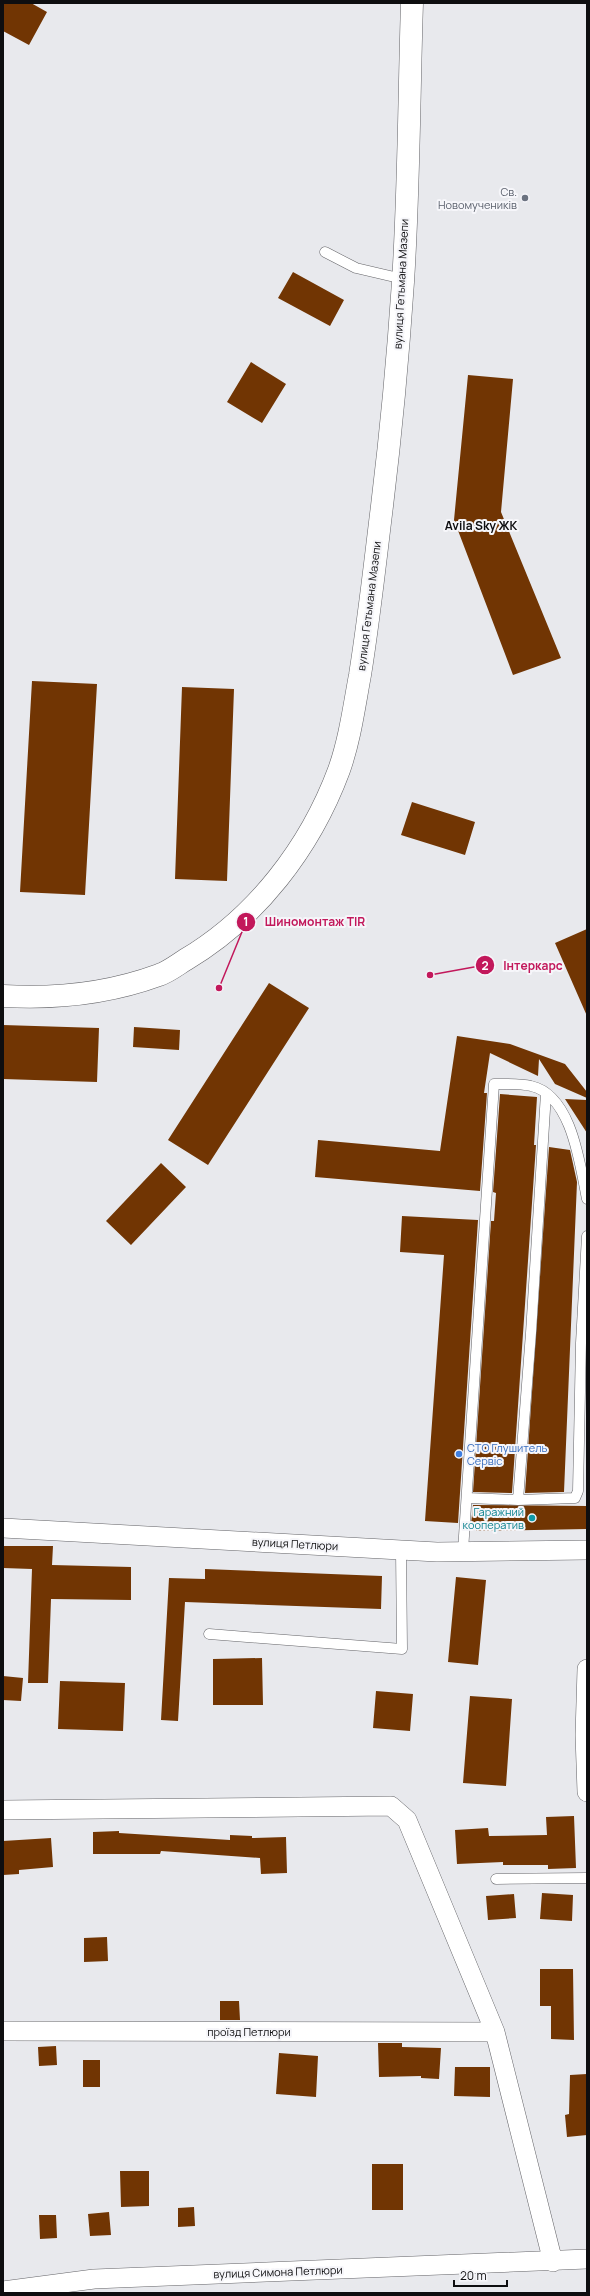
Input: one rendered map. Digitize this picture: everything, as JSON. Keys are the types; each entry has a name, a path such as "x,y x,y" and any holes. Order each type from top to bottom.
{"main road":[{"name":"вулиця Гетьмана Мазепи","path":"3,996 77,994 115,988 161,974 211,945 244,916 276,881 298,850 318,814 338,770 352,723 364,650 393,416 403,279 412,3"}],"street":[{"name":"вулиця Петлюри","path":"3,1528 401,1550 463,1552 587,1550"},
{"path":"587,1669 587,1792"},
{"path":"3,1810 391,1806 407,1820 495,2032 553,2262"},
{"name":"проїзд Петлюри","path":"3,2031 495,2032"},
{"name":"вулиця Симона Петлюри","path":"3,2291 94,2279 553,2262 587,2259"}],"lane":[{"path":"325,252 356,268 403,279"},
{"path":"463,1552 494,1084 532,1086 554,1098 576,1140 587,1199"},
{"path":"518,1500 531,1333 546,1094"},
{"path":"467,1498 518,1500 575,1498 578,1491 581,1343 587,1236"},
{"path":"209,1634 402,1650 401,1550"},
{"path":"496,1879 587,1878"}],"building":[{"path":"3,3 31,3 47,12 29,45 3,31"},
{"path":"293,272 344,300 330,326 278,298"},
{"path":"251,362 286,384 262,423 227,402"},
{"path":"468,375 513,379 501,512 561,658 513,675 454,520"},
{"path":"32,681 97,684 85,895 20,892"},
{"path":"182,687 234,689 227,881 175,879"},
{"path":"412,802 475,822 465,855 401,835"},
{"path":"587,929 587,1016 555,943"},
{"path":"269,983 309,1008 208,1165 168,1140"},
{"path":"3,1025 99,1028 97,1082 3,1079"},
{"path":"134,1027 180,1030 179,1050 133,1047"},
{"path":"457,1036 510,1044 565,1064 587,1092 587,1098 555,1084 539,1059 538,1076 490,1053 484,1093 487,1093 480,1191 315,1177 318,1140 440,1151"},
{"path":"500,1094 537,1097 534,1145 536,1145 512,1493 473,1492 491,1221 494,1221 496,1193 493,1192"},
{"path":"565,1099 587,1100 587,1133"},
{"path":"549,1147 570,1150 577,1182 564,1492 525,1493"},
{"path":"161,1163 186,1187 131,1245 106,1221"},
{"path":"402,1216 478,1220 458,1523 425,1521 444,1255 400,1252"},
{"name":"Гаражний кооператив","path":"473,1505 587,1506 587,1529 476,1531 476,1524 471,1524"},
{"path":"3,1546 53,1546 52,1565 131,1567 131,1600 51,1599 48,1683 28,1683 32,1569 3,1568"},
{"path":"205,1569 382,1576 381,1609 185,1602 178,1721 161,1720 169,1578 205,1579"},
{"path":"456,1577 486,1580 478,1665 448,1662"},
{"path":"262,1658 263,1705 213,1705 213,1659"},
{"path":"3,1676 23,1678 21,1701 3,1700"},
{"path":"60,1681 125,1683 123,1731 58,1729"},
{"path":"376,1691 413,1694 410,1731 373,1728"},
{"path":"470,1696 512,1699 506,1786 463,1783"},
{"path":"574,1816 576,1868 548,1869 548,1865 503,1865 503,1862 457,1864 455,1830 488,1828 489,1836 547,1835 546,1817"},
{"path":"119,1831 119,1833 230,1840 230,1835 252,1836 252,1838 286,1837 287,1873 261,1874 260,1858 161,1851 160,1854 93,1854 93,1832"},
{"path":"51,1838 53,1867 19,1870 19,1874 3,1875 3,1841"},
{"path":"542,1893 573,1895 572,1921 540,1919"},
{"path":"514,1894 516,1918 488,1920 486,1896"},
{"path":"107,1937 108,1961 84,1962 84,1938"},
{"path":"540,1969 573,1969 574,2040 551,2039 551,2006 540,2006"},
{"path":"220,2001 239,2001 240,2020 220,2020"},
{"path":"378,2043 402,2043 402,2047 441,2048 439,2079 421,2078 421,2076 379,2077"},
{"path":"56,2046 57,2065 39,2066 38,2047"},
{"path":"279,2053 318,2056 316,2097 276,2094"},
{"path":"83,2060 100,2060 100,2087 83,2087"},
{"path":"455,2067 490,2067 490,2097 454,2096"},
{"path":"587,2074 587,2135 567,2137 565,2115 569,2114 570,2075"},
{"path":"372,2164 403,2164 403,2210 372,2210"},
{"path":"120,2171 149,2171 149,2206 121,2207"},
{"path":"194,2207 195,2226 178,2227 178,2208"},
{"path":"109,2212 111,2235 90,2236 88,2214"},
{"path":"39,2215 56,2215 57,2238 40,2239"}],"place":[{"name":"Св. Новомучеників","path":"525,198"},
{"name":"Інтеркарс","path":"430,975"},
{"name":"Шиномонтаж TIR","path":"219,988"},
{"name":"СТО Глушитель Сервіс","path":"459,1454"},
{"name":"Гаражний кооператив","path":"532,1518"}],"district":[{"name":"Avila Sky ЖК","path":"481,526"}]}
